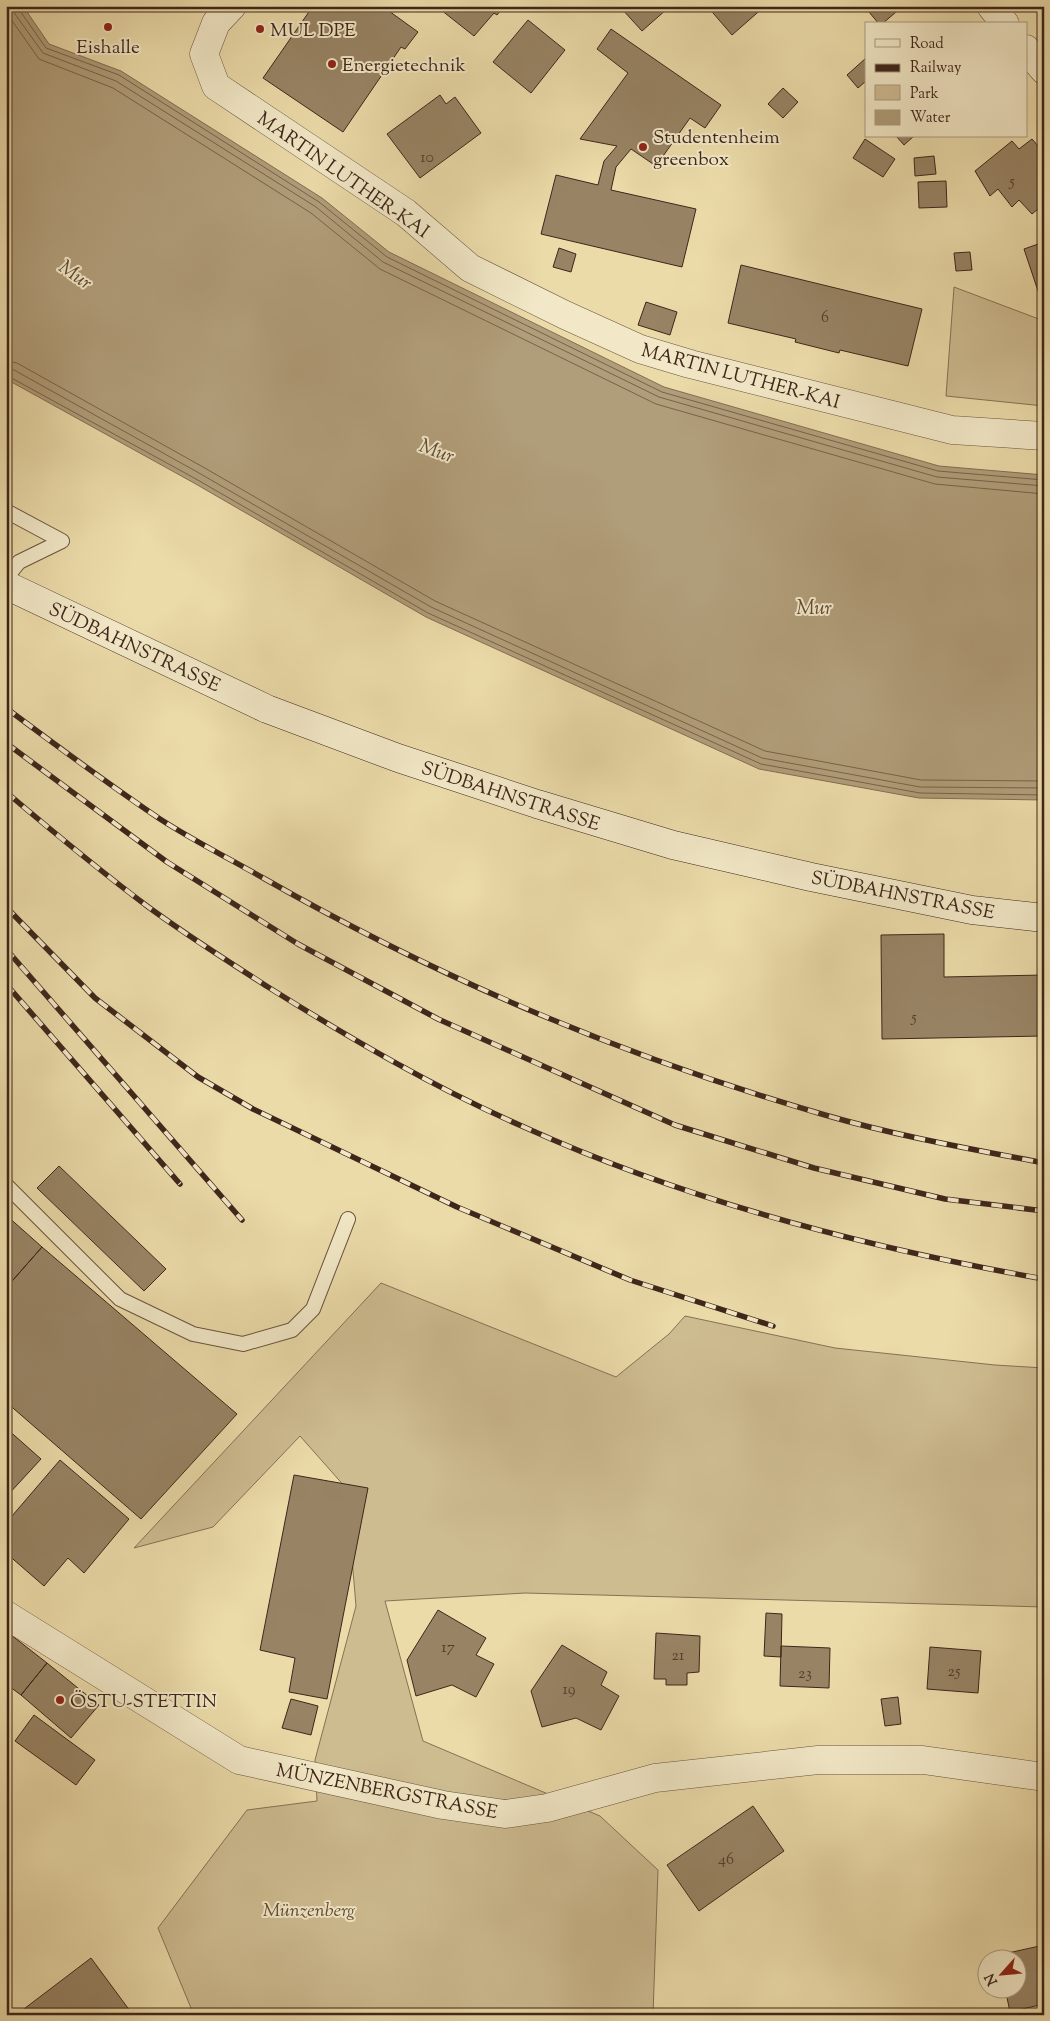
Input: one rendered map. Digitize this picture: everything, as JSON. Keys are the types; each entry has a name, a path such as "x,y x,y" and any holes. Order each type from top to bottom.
{"street":[{"name":"MARTIN LUTHER-KAI","path":"232,6 216,24 204,54 216,86 406,213 470,268 640,349 690,364 952,430 1044,436"},
{"path":"991,6 1003,22"},
{"path":"1028,51 1044,70"},
{"name":"SÜDBAHNSTRASSE","path":"6,585 267,708 398,758 537,804 673,845 810,877 972,910 1044,918"},
{"name":"MÜNZENBERGSTRASSE","path":"6,1615 239,1760 443,1805 504,1814 547,1808 655,1778 818,1760 923,1760 1044,1777"}],"lane":[{"path":"6,511 62,541 19,562 6,578"},
{"path":"6,1185 120,1299 193,1334 242,1344 292,1330 313,1309 348,1219"}],"green space":[{"path":"954,287 1044,321 1044,406 946,396"},
{"name":"Münzenberg","path":"381,1283 616,1377 669,1334 685,1316 835,1348 995,1365 1044,1368 1044,1607 525,1593 385,1601 423,1741 600,1816 658,1870 653,2015 184,2015 191,2008 158,1928 247,1810 317,1801 315,1760 356,1606 346,1488 300,1436 213,1527 134,1548"}],"water":[{"name":"Mur","path":"6,6 23,6 49,44 121,71 322,198 389,252 664,387 939,466 1044,475 1044,800 919,798 759,769 426,617 194,483 6,379"}],"building":[{"name":"Energietechnik","path":"313,6 382,6 418,32 405,49 401,47 343,132 263,78"},
{"path":"436,6 504,6 497,15 494,13 474,36"},
{"path":"623,6 664,6 667,9 642,31 621,8"},
{"path":"707,6 765,6 732,35"},
{"path":"864,6 903,6 884,22 877,22"},
{"path":"528,20 565,50 531,93 493,62"},
{"name":"Studentenheim greenbox","path":"611,29 721,105 705,128 690,118 656,166 631,149 616,167 611,190 696,209 682,267 541,234 556,175 598,185 604,161 617,146 580,139 628,73 597,49"},
{"path":"865,59 865,82 858,88 847,75"},
{"path":"783,88 798,102 783,118 768,104"},
{"path":"440,95 446,104 455,97 481,133 420,178 387,134"},
{"path":"898,138 912,138 904,145"},
{"path":"865,139 895,159 883,177 853,158"},
{"path":"1032,139 1044,153 1044,204 1032,214 1019,200 1012,207 998,189 990,196 975,171 1012,141 1019,149"},
{"path":"934,156 936,174 915,176 914,158"},
{"path":"946,181 947,207 919,208 918,182"},
{"path":"1044,242 1044,309 1024,249"},
{"path":"559,248 576,254 571,272 553,267"},
{"path":"970,252 972,270 956,271 954,253"},
{"path":"741,265 922,309 908,366 840,350 839,353 795,342 796,339 728,323"},
{"path":"646,302 677,312 670,335 638,325"},
{"path":"944,934 944,977 1044,975 1044,1036 882,1039 881,935"},
{"path":"59,1166 166,1269 144,1291 37,1188"},
{"path":"6,1215 42,1247 6,1288"},
{"path":"42,1247 237,1414 141,1519 6,1402 6,1288"},
{"path":"6,1428 41,1459 6,1497"},
{"path":"60,1460 129,1519 84,1573 68,1558 44,1586 6,1553 6,1523"},
{"path":"294,1475 368,1488 327,1699 289,1692 295,1658 260,1650"},
{"path":"438,1610 486,1638 476,1655 494,1664 476,1697 452,1685 416,1696 407,1660"},
{"path":"766,1613 782,1614 781,1657 764,1656"},
{"name":"ÖSTU-STETTIN","path":"6,1631 47,1663 21,1695 6,1684"},
{"path":"656,1633 700,1636 699,1672 687,1673 687,1685 666,1685 666,1679 654,1679"},
{"path":"562,1645 607,1672 601,1685 619,1696 601,1730 576,1718 542,1727 531,1691"},
{"path":"781,1646 830,1648 829,1688 780,1686"},
{"path":"930,1647 981,1651 978,1693 927,1689"},
{"name":"ÖSTU-STETTIN","path":"47,1663 99,1705 71,1738 21,1695"},
{"path":"898,1697 901,1724 885,1726 881,1699"},
{"path":"291,1699 318,1706 311,1735 282,1728"},
{"path":"34,1715 95,1760 76,1785 15,1741"},
{"path":"753,1806 784,1851 699,1911 667,1865"},
{"path":"1044,1945 1044,2004 1010,2012 1007,1998 1028,1998 1028,1949"},
{"path":"91,1958 133,2015 16,2015"}],"railway":[{"path":"6,708 121,792 186,835 331,916 468,983 538,1014 680,1069 825,1115 934,1142 1044,1163"},
{"path":"6,743 167,862 298,944 438,1019 675,1125 814,1168 945,1199 1044,1211"},
{"path":"6,792 129,892 207,948 362,1044 491,1112 586,1154 649,1178 779,1219 911,1253 1044,1279"},
{"path":"6,907 95,998 198,1077 253,1109 457,1207 630,1280 773,1326"},
{"path":"6,949 242,1220"},
{"path":"6,984 180,1184"}],"place":[{"name":"Eishalle","path":"108,27"},
{"name":"MUL DPE","path":"260,29"},
{"name":"Energietechnik","path":"332,64"},
{"name":"Studentenheim greenbox","path":"643,147"},
{"name":"ÖSTU-STETTIN","path":"60,1700"}]}
